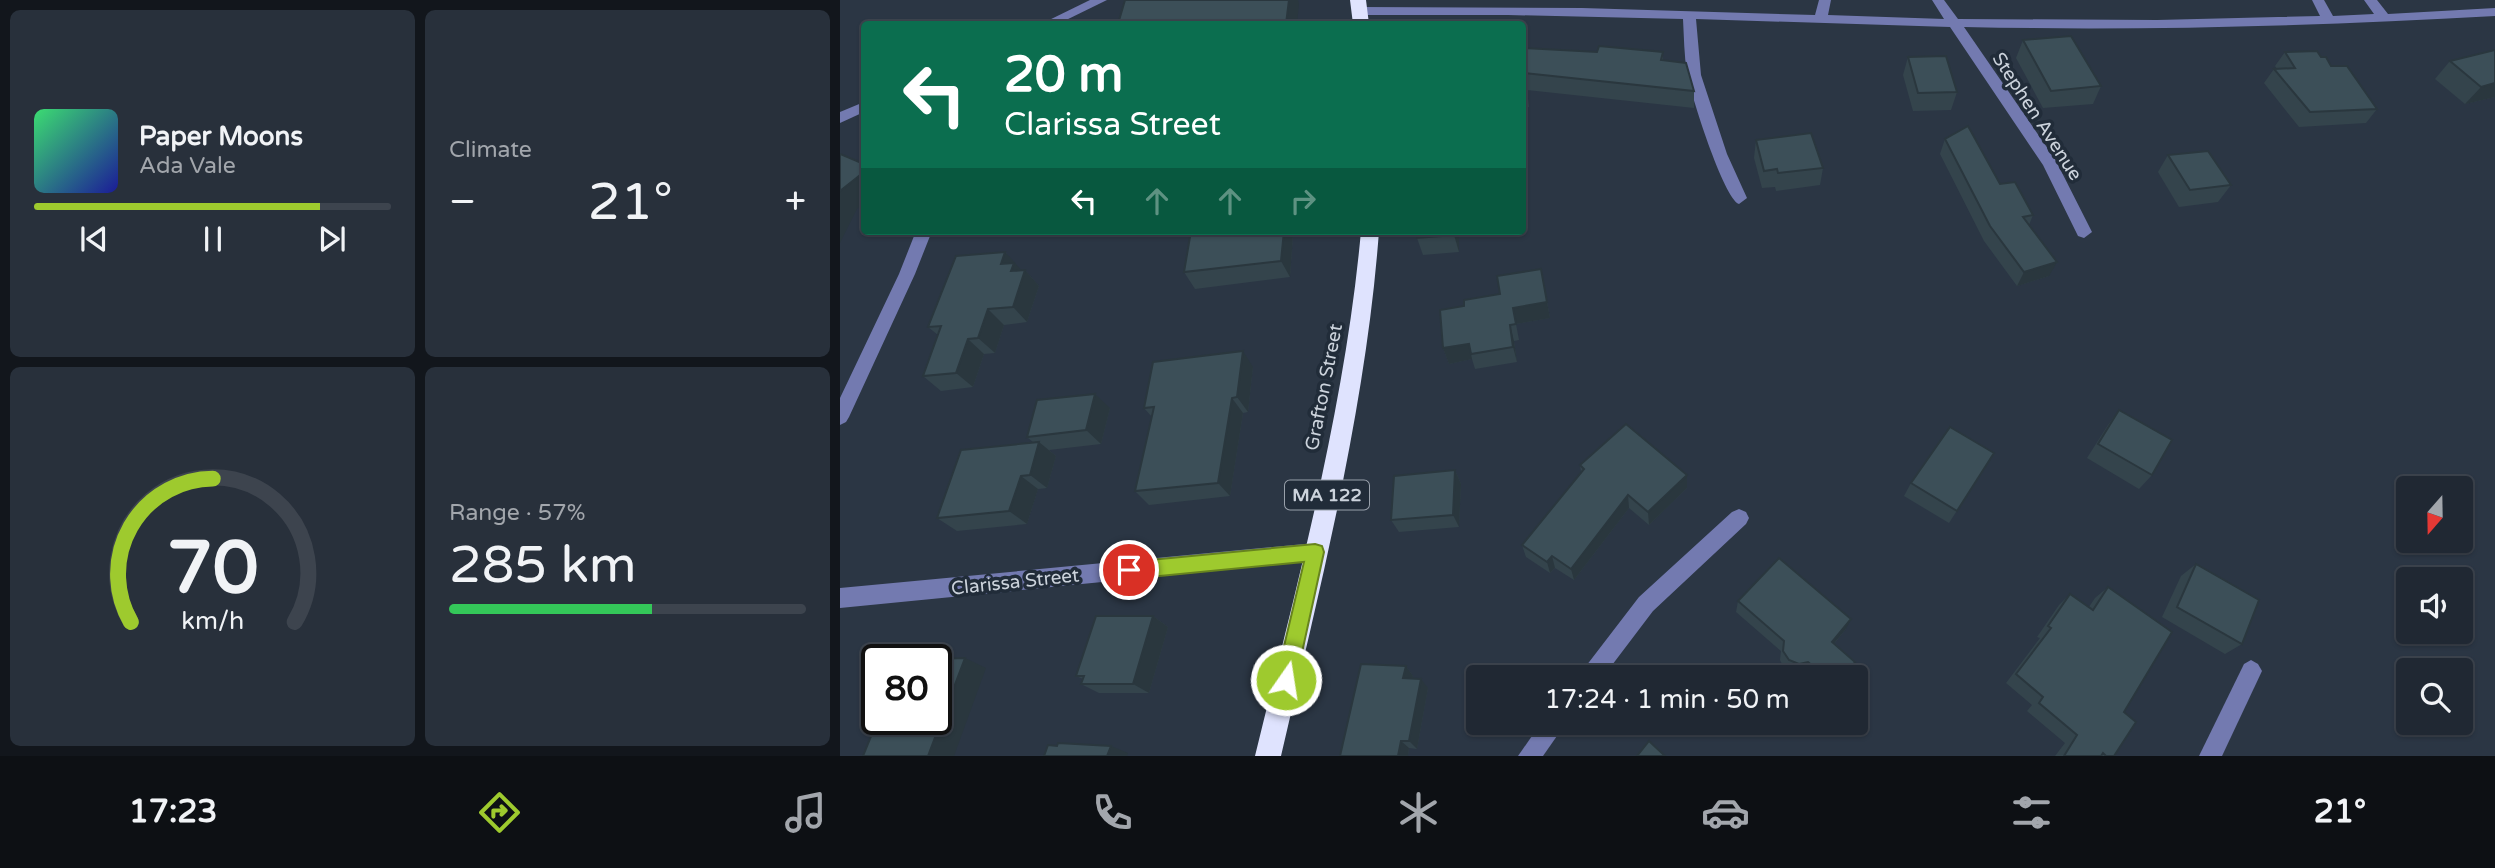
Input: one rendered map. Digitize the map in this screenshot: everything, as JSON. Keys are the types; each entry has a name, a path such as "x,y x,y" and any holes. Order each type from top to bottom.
{"highway":[{"name":"Grafton Street","path":"1268,756 1315,552 1359,331 1370,235"}],"street":[{"path":"1055,21 1101,0"},
{"path":"1722,0 1724,16"},
{"path":"1821,18 1825,0"},
{"name":"Stephen Avenue","path":"1938,0 2050,163 2084,232"},
{"path":"2318,0 2329,21"},
{"path":"2370,0 2385,19"},
{"path":"1360,12 1441,5 1465,9 1547,5 1689,16 1955,23 2249,24 2495,12"},
{"path":"1465,9 1467,21"},
{"path":"1689,16 1694,75 1720,154 1739,198"},
{"path":"840,118 861,108"},
{"path":"840,417 922,235"},
{"path":"1599,665 1646,604 1739,517"},
{"name":"Clarissa Street","path":"840,598 1315,552"},
{"path":"2210,756 2251,671"},
{"path":"1528,756 1545,735"}],"building":[{"path":"1125,0 1289,0 1286,21 1119,21"},
{"path":"2071,36 2101,86 2051,91 2023,40"},
{"path":"1599,46 1663,52 1661,60 1686,63 1694,91 1526,73 1526,48 1597,52"},
{"path":"2495,50 2495,83 2481,87 2450,61"},
{"path":"2317,51 2321,57 2326,57 2331,66 2347,66 2377,109 2310,112 2274,69 2295,68 2285,52"},
{"path":"1946,56 1957,92 1918,93 1908,57"},
{"path":"1968,126 2000,184 2015,182 2033,215 2023,217 2057,262 2024,272 1990,226 1945,139"},
{"path":"1811,133 1823,168 1778,173 1777,169 1764,171 1756,140"},
{"path":"2208,151 2231,185 2190,190 2168,155"},
{"path":"840,154 861,163 861,174 840,191"},
{"path":"1190,235 1284,235 1281,261 1184,272"},
{"path":"1417,235 1454,235 1417,238"},
{"path":"1005,252 1001,264 1014,263 1011,271 1025,270 1013,307 988,309 978,338 968,339 956,373 923,376 941,326 928,327 956,256"},
{"path":"1541,269 1547,302 1513,308 1516,324 1510,325 1513,347 1471,354 1469,344 1443,348 1440,310 1464,306 1464,300 1500,294 1497,276"},
{"path":"1243,351 1237,397 1232,398 1218,483 1135,491 1154,407 1144,408 1153,362"},
{"path":"1095,394 1086,430 1027,437 1037,400"},
{"path":"2119,410 2172,440 2152,475 2098,444"},
{"path":"1626,424 1687,475 1648,512 1628,495 1571,569 1552,556 1547,562 1522,545 1584,469 1580,465"},
{"path":"1950,427 1994,453 1957,511 1911,483"},
{"path":"1039,442 1030,475 1021,476 1009,511 937,518 961,450"},
{"path":"1455,470 1453,515 1391,520 1394,476"},
{"path":"1779,558 1851,619 1832,642 1855,662 1853,665 1812,665 1808,662 1799,664 1789,660 1783,651 1784,641 1738,601"},
{"path":"2196,564 2259,600 2242,644 2177,607"},
{"path":"2108,587 2172,632 2124,712 2136,722 2114,756 2106,756 2103,753 2101,756 2064,756 2077,735 2039,703 2043,697 2016,674 2051,628 2048,626 2070,594 2093,610"},
{"path":"1096,616 1153,616 1133,684 1081,684 1084,676 1076,676"},
{"path":"952,658 965,658 952,692"},
{"path":"1361,664 1406,666 1403,678 1421,679 1409,741 1401,741 1398,756 1340,756"},
{"path":"872,735 936,735 928,756 863,756"},
{"path":"1649,741 1665,756 1637,756"},
{"path":"1058,743 1111,746 1107,756 1044,756 1048,745 1057,746"}],"route":[{"path":"1129,570 1315,552 1286,680"}]}
